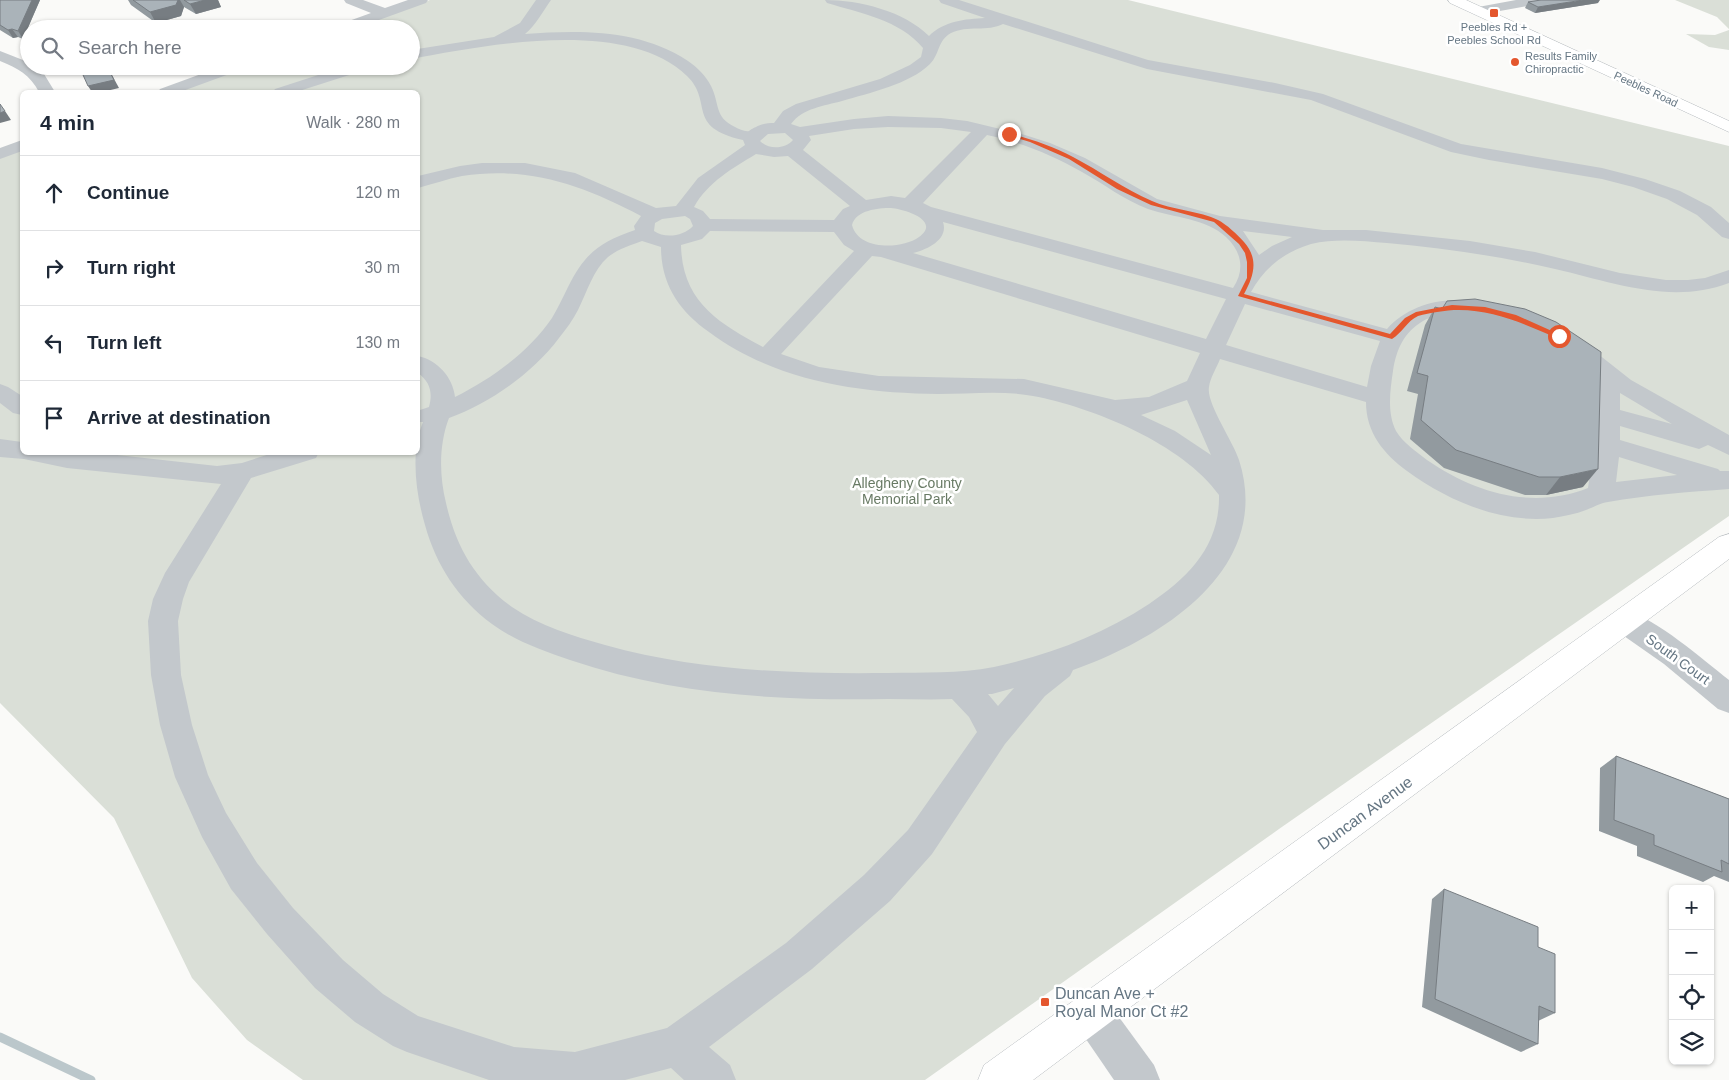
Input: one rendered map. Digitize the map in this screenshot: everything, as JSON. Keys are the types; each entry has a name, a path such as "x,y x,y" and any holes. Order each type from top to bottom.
{"main road":[{"name":"Peebles Road","path":"1455,0 1729,127"},
{"name":"Duncan Avenue","path":"999,1080 1729,544"}],"street":[{"path":"351,0 384,13"},
{"path":"365,20 421,0"},
{"path":"492,41 521,30 528,23 534,9 544,0"},
{"path":"832,0 874,13 913,30 926,39 932,47"},
{"path":"946,0 1145,63 1270,86 1320,98 1415,135 1458,148 1609,176 1647,186 1696,207 1714,219 1729,233"},
{"path":"1478,11 1538,0"},
{"path":"962,25 967,14 966,7"},
{"path":"779,128 789,115 802,107 885,82 908,73 924,62 930,55 935,37 947,30 962,25 984,22 1018,23"},
{"path":"913,30 947,30"},
{"path":"420,52 492,41 540,37 580,36 618,40 654,49 679,62 697,76 706,93 709,110 715,122 731,131 754,142 773,152 790,150 801,142 802,137 788,129 763,130 754,142 710,177 688,198 682,211"},
{"path":"0,56 20,65"},
{"path":"37,75 43,82 46,90"},
{"path":"172,90 213,75"},
{"path":"287,90 335,75"},
{"path":"798,133 881,121 937,123 983,129 1009,134 1053,150 1086,166 1119,188 1153,204 1216,221 1258,228 1334,235 1407,238 1510,252 1663,286 1689,287 1704,285 1720,281 1729,276"},
{"path":"917,208 929,187 983,129"},
{"path":"0,154 20,146"},
{"path":"790,150 862,206"},
{"path":"420,181 449,172 471,169 494,167 537,169 570,177 651,224 658,241 684,240 701,230 703,225 701,219 695,214 669,211 651,224 596,257 562,320 532,355 511,373 476,394 429,416"},
{"path":"1378,398 876,250 852,240 846,234 843,226 847,216 862,206 883,202 917,208 1245,286 1392,337"},
{"path":"767,356 876,250 912,248 930,238 934,231 934,222 917,208"},
{"path":"1216,221 1241,242 1248,253 1250,262 1245,286"},
{"path":"703,225 843,226"},
{"path":"429,416 432,430 428,464 434,511 452,558 469,586 497,612 513,623 561,645 639,668 728,682 833,688 959,685 1021,673 1066,661 1164,612 1190,590 1210,569 1230,530 1233,513 1233,494 1224,451 1201,406 1196,393 1197,386 1245,286 1262,262 1293,244 1313,238 1334,235"},
{"path":"671,242 670,264 672,274 681,292 695,310 719,330 743,346 803,369 837,378 899,385 1008,385 1064,395 1103,407 1144,426 1200,460 1218,475 1233,494"},
{"path":"1495,312 1468,307 1452,307 1418,314 1407,320 1388,342 1381,369 1378,398 1379,421 1388,438 1403,454 1422,469 1468,494 1503,504 1532,508 1553,508 1573,505 1599,494 1647,486 1727,480"},
{"path":"1552,333 1579,349 1623,385 1729,447"},
{"path":"420,364 427,368 442,388 443,399 429,416"},
{"path":"1599,494 1604,484 1608,414 1608,381 1602,369"},
{"path":"1103,407 1154,405 1176,397 1197,386"},
{"path":"0,392 20,406"},
{"path":"1608,414 1729,447"},
{"path":"1607,445 1727,480"},
{"path":"0,448 20,451"},
{"path":"70,455 139,459 200,474 242,472 297,455"},
{"path":"242,472 193,549 176,580 168,599 163,621 166,675 176,726 192,777 214,825 244,876 280,921 329,974 369,1008 407,1032 466,1053 514,1066 575,1073 676,1046 800,956 877,888 920,842 994,734 1034,687 1066,661"},
{"name":"South Court","path":"1624,621 1675,655 1729,699"},
{"path":"959,685 978,703 991,720 994,734"},
{"path":"1091,1012 1139,1080"},
{"path":"676,1046 715,1080"}],"green space":[{"name":"Allegheny County Memorial Park","path":"430,0 1128,0 1729,146 1729,516 1279,829 925,1080 303,1080 247,1040 192,978 114,818 0,703 0,157 20,149 20,455 420,455 420,90 179,90 220,75 420,75 420,20 374,20"},
{"path":"1675,0 1729,0 1729,29 1717,17"},
{"path":"1729,30 1729,50 1709,47 1686,34 1715,35"}],"building":[{"path":"0,0 32,0 23,20 20,20 18,31 8,30 0,25"},
{"path":"133,0 178,0 176,5 150,12"},
{"path":"184,0 205,0 190,4"},
{"path":"1541,0 1583,0 1538,7 1528,2"},
{"path":"83,75 112,75 114,80 88,86"},
{"path":"0,104 5,111 0,113"},
{"path":"1475,299 1525,309 1556,322 1601,352 1598,469 1560,477 1539,477 1456,450 1421,420 1428,376 1417,373 1435,307 1442,309 1447,301"},
{"path":"1616,756 1729,799 1729,864 1721,860 1722,872 1654,845 1654,835 1614,820"},
{"path":"1444,889 1538,927 1538,947 1555,954 1555,1013 1539,1006 1538,1044 1435,999"}],"waterway":[{"path":"0,1037 91,1080"}],"place":[{"name":"Peebles Rd + Peebles School Rd","path":"1494,13"},
{"name":"Results Family Chiropractic","path":"1515,62"},
{"name":"Duncan Ave + Royal Manor Ct #2","path":"1045,1002"}],"route":[{"path":"1009,134 1032,141 1070,158 1086,166 1119,188 1153,204 1216,221 1241,242 1248,253 1250,278 1240,295 1392,337 1396,330 1407,320 1418,314 1452,307 1485,309 1514,317 1559,336"}]}
